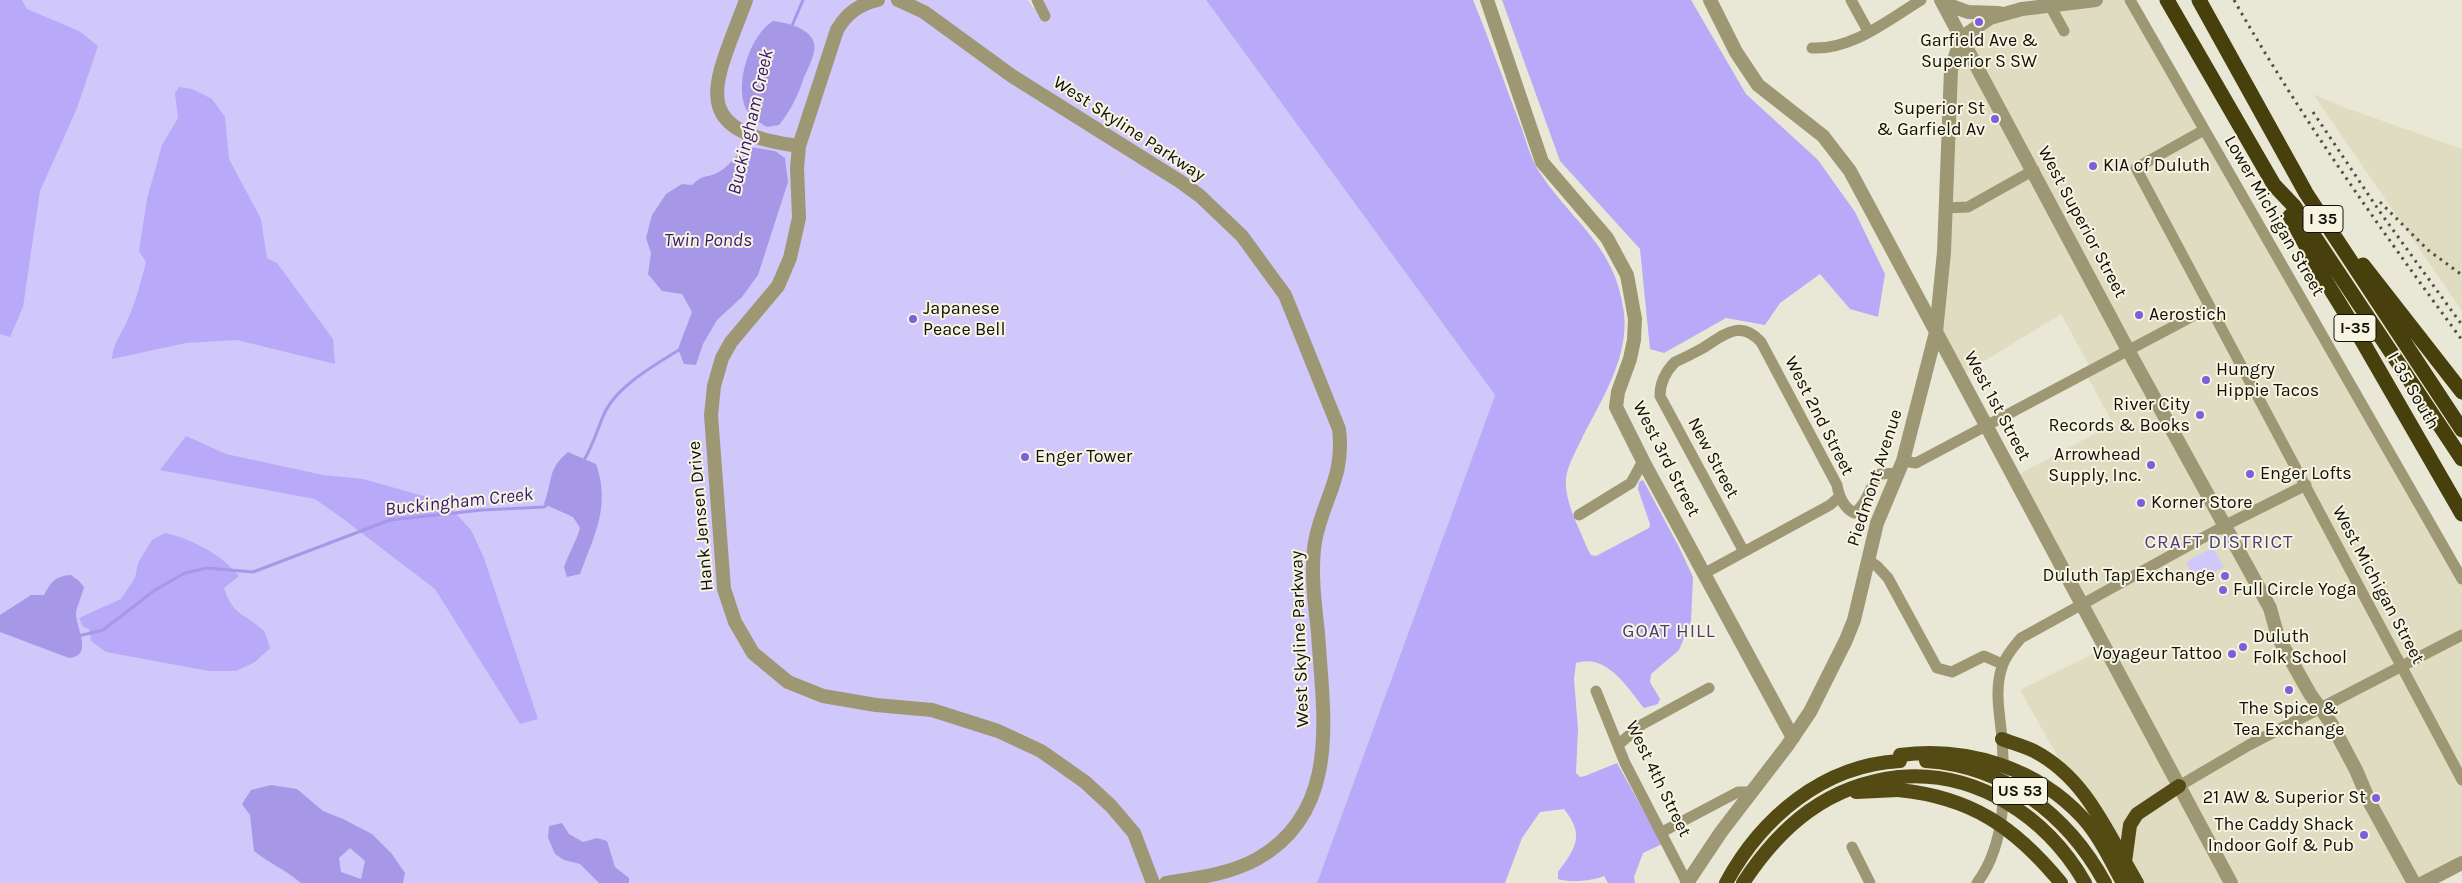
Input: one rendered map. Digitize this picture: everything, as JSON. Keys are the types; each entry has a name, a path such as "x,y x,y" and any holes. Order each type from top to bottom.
{"highway":[{"name":"I 35","path":"2167,0 2274,186 2294,206 2462,459"},
{"name":"I 35","path":"2199,0 2306,193 2462,430"},
{"name":"I-35 South","path":"2274,186 2320,272 2462,509"},
{"path":"2306,193 2462,392"},
{"path":"2002,739 2040,754 2081,787 2126,862 2136,883"},
{"path":"1726,883 1749,846 1802,790 1839,770 1875,759 1940,753 1981,758 2007,767 2046,786 2084,819 2096,835 2123,883"},
{"name":"US 53","path":"1900,758 1954,764 2006,782 2040,804 2060,822 2078,842 2105,883"},
{"name":"US 53","path":"1899,784 1938,777 1964,783 1998,797 2040,826 2065,853 2085,883"},
{"path":"1743,883 1768,847 1785,829 1808,810 1835,795 1899,784 1947,798 1984,815 2012,832 2032,850 2061,883"},
{"path":"2126,862 2130,825 2137,814 2178,786"}],"street":[{"path":"746,0 718,76 716,98 727,122 754,137 799,146 837,30 843,20 853,10 878,0"},
{"name":"West Skyline Parkway","path":"898,0 924,12 1012,76 1181,182 1200,196 1242,236 1284,295 1339,429 1341,450 1338,473 1315,543 1313,574 1323,706 1320,772 1314,793 1305,814 1292,832 1257,859 1208,876 1166,883"},
{"path":"1037,0 1045,16"},
{"name":"West 3rd Street","path":"1487,0 1542,162 1607,238 1626,275 1635,319 1634,340 1630,359 1618,392 1616,407 1643,461 1705,573 1792,738"},
{"name":"West 1st Street","path":"1710,0 1736,52 1758,85 1808,123 1836,149 1850,171 2231,883"},
{"path":"1851,0 1868,31"},
{"path":"1812,48 1834,47 1868,31 1921,0"},
{"path":"2047,0 2064,32"},
{"path":"1961,38 1990,18 2004,13 2096,0"},
{"name":"Lower Michigan Street","path":"2130,0 2462,579"},
{"path":"1942,2 1968,12 2004,13"},
{"name":"West Superior Street","path":"1942,2 2034,170 2128,350 2270,608 2278,638 2310,694 2331,723 2356,770 2370,803 2414,883"},
{"name":"Piedmont Avenue","path":"1687,883 1720,832 1792,738 1820,694 1846,640 1860,597 1877,523 1901,467 1936,332 1945,208 1951,70 1961,38"},
{"name":"West Michigan Street","path":"2204,130 2136,168 2462,780"},
{"name":"Hank Jensen Drive","path":"799,146 797,168 799,218 790,258 778,286 731,342 722,358 714,386 711,415 724,589 735,622 753,654 788,682 823,696 876,705 932,710 998,731 1041,751 1084,782 1111,806 1134,833 1153,883"},
{"path":"1945,208 1968,207 2034,170"},
{"path":"1901,467 1916,463 2210,308"},
{"name":"West 2nd Street","path":"1662,380 1675,362 1730,332 1746,331 1754,335 1761,342 1837,485 1839,498 1849,510 1854,513 1860,509 1874,481 1880,474 1901,467"},
{"name":"New Street","path":"1662,380 1660,396 1743,550"},
{"path":"1579,515 1631,483 1643,461"},
{"path":"1977,883 1989,864 1997,844 2001,819 2002,739 1997,691 2002,664 2021,638 2226,525 2306,485"},
{"path":"1705,573 1743,550 1830,505 1839,498"},
{"path":"1868,560 1877,566 1888,578 1937,668 1952,672 1984,656 2002,664"},
{"path":"2178,786 2320,707 2462,635"},
{"path":"1618,745 1641,725 1709,688"},
{"name":"West 4th Street","path":"1596,691 1634,782 1662,832 1687,883"},
{"path":"1662,832 1738,792 1750,792"},
{"path":"1852,847 1870,883"},
{"path":"2423,883 2462,863"}],"shaded area":[{"path":"0,0 1028,0 1033,8 1045,0 1206,0 1495,395 1317,883 0,883"},
{"path":"0,0 22,0 27,9 79,31 98,46 77,108 40,191 23,307 10,337 0,334"},
{"path":"1206,0 1473,0 1537,167 1553,191 1603,252 1612,270 1624,313 1622,346 1606,392 1569,467 1566,478 1567,496 1588,550 1591,555 1596,556 1649,528 1650,524 1638,489 1639,482 1643,480 1693,577 1691,621 1679,650 1651,674 1650,682 1660,699 1658,704 1644,708 1623,682 1607,667 1587,661 1576,663 1574,679 1578,729 1576,773 1580,777 1585,776 1617,763 1662,844 1643,853 1634,877 1635,883 1608,883 1604,876 1581,881 1558,879 1558,872 1576,841 1571,818 1564,809 1540,812 1522,838 1505,883 1317,883 1495,395"},
{"path":"1502,0 1691,0 1746,94 1818,160 1855,212 1885,274 1878,317 1850,309 1820,274 1780,303 1765,325 1726,318 1664,353 1650,349 1640,249 1560,161"},
{"path":"2081,0 2130,0 2462,579 2462,863 2423,883 2129,883 2020,690 2105,648 2014,477 2113,424 2085,372 2091,369 2061,314 1960,376 1936,332 1951,70 1975,27"},
{"path":"179,87 192,89 212,99 225,117 229,159 261,219 267,258 277,263 333,339 335,364 237,340 186,343 112,359 116,343 126,324 138,291 146,262 139,251 147,199 162,145 178,118 175,93"},
{"path":"2313,94 2343,107 2462,149 2462,311"},
{"path":"186,436 226,454 323,475 363,479 445,502 471,530 484,558 538,719 520,724 435,589 315,499 160,470"},
{"path":"165,533 196,543 205,548 224,561 239,576 224,588 227,597 235,609 263,630 270,648 255,662 236,671 209,671 106,652 91,641 89,629 83,627 79,618 121,599 135,578 138,563 152,540"},
{"path":"2213,547 2224,567 2197,582 2186,562"}],"water":[{"path":"773,21 794,26 807,33 812,38 814,52 797,97 787,114 779,125 767,127 753,117 746,109 742,87 746,61 751,48 757,37"},
{"name":"Twin Ponds","path":"743,146 775,151 785,158 788,182 758,275 742,297 717,320 703,344 696,365 684,364 678,349 692,312 682,294 662,291 648,274 651,253 646,238 652,215 666,194 682,184 692,185 702,178 721,171 732,161"},
{"path":"568,452 596,464 602,494 599,520 580,574 567,577 564,567 580,528 573,517 544,504 554,470 561,458"},
{"path":"71,575 84,587 76,614 82,640 81,652 69,658 0,632 0,615 31,595 44,595 57,578"},
{"path":"271,785 297,789 323,811 372,834 392,854 405,873 403,883 301,883 254,851 250,815 242,804 251,790","holes":["350,848 365,861 361,879 341,872 339,858"]},
{"path":"562,823 569,834 583,842 597,838 607,841 615,867 629,878 629,883 599,883 580,864 564,860 555,854 548,838 549,826"}],"waterway":[{"name":"Buckingham Creek","path":"791,28 803,0"},
{"name":"Buckingham Creek","path":"584,460 612,400 640,375 682,348"},
{"name":"Buckingham Creek","path":"78,636 103,630 155,590 185,573 207,568 253,572 390,520 482,510 544,507 548,504"}],"railway":[{"path":"2234,0 2314,130 2462,340"},
{"path":"2313,112 2380,212 2462,325"},
{"path":"2380,202 2428,250 2462,275"}],"place":[{"name":"Garfield Ave & Superior S SW","path":"1979,22"},
{"name":"Superior St & Garfield Av","path":"1995,119"},
{"name":"KIA of Duluth","path":"2093,166"},
{"name":"Aerostich","path":"2139,315"},
{"name":"Japanese Peace Bell","path":"913,319"},
{"name":"Hungry Hippie Tacos","path":"2206,380"},
{"name":"River City Records & Books","path":"2200,415"},
{"name":"Enger Tower","path":"1025,457"},
{"name":"Arrowhead Supply, Inc.","path":"2151,465"},
{"name":"Enger Lofts","path":"2250,474"},
{"name":"Korner Store","path":"2141,503"},
{"name":"Duluth Tap Exchange","path":"2225,576"},
{"name":"Full Circle Yoga","path":"2223,590"},
{"name":"Duluth Folk School","path":"2243,647"},
{"name":"Voyageur Tattoo","path":"2232,654"},
{"name":"The Spice & Tea Exchange","path":"2289,690"},
{"name":"21 AW & Superior St","path":"2376,798"},
{"name":"The Caddy Shack Indoor Golf & Pub","path":"2364,835"}],"district":[{"name":"CRAFT DISTRICT","path":"2219,543"},
{"name":"GOAT HILL","path":"1669,632"}]}
